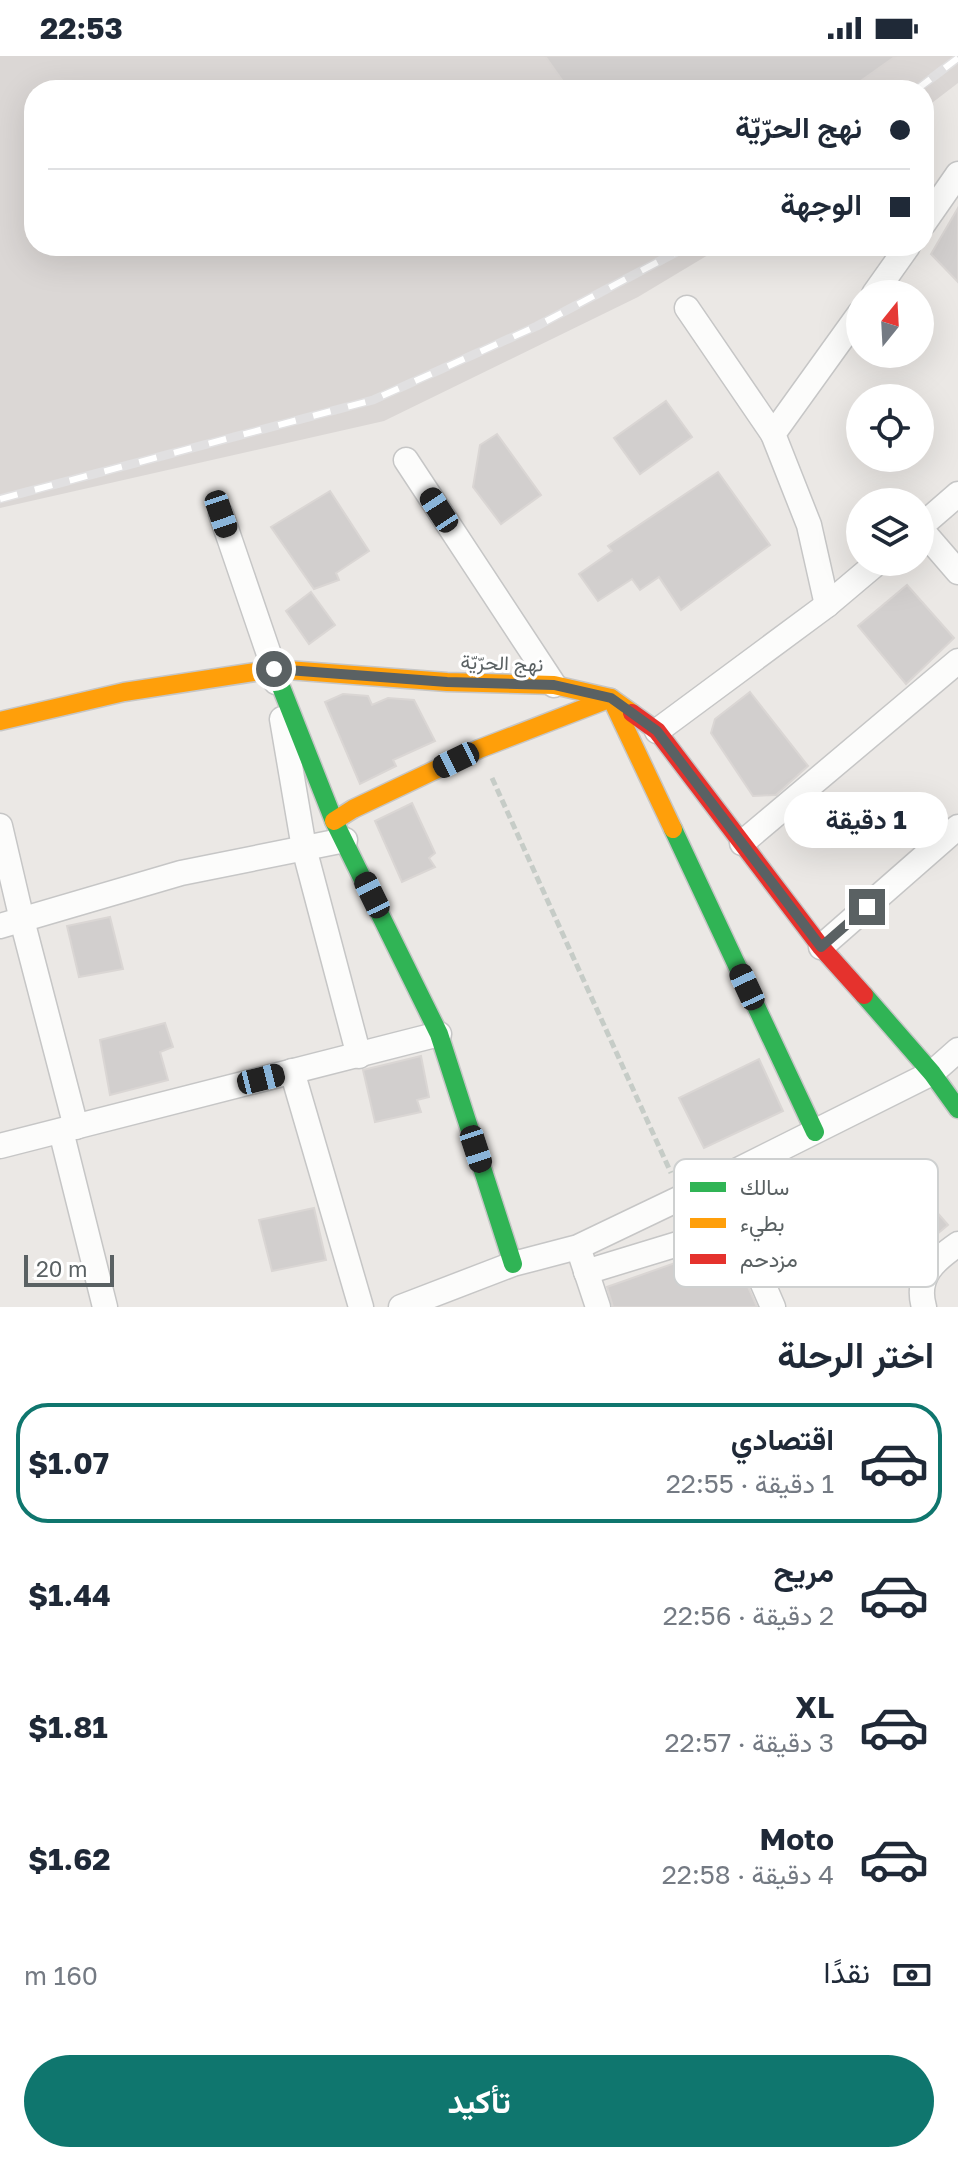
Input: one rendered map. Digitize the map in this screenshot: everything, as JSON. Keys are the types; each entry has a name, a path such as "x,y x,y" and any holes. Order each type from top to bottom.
{"street":[{"path":"934,209 958,174"},
{"path":"884,280 901,256"},
{"path":"687,308 773,434 809,525 827,605"},
{"path":"773,434 846,332"},
{"path":"406,460 554,685"},
{"path":"934,515 958,494"},
{"path":"221,514 274,669 340,830 439,1034 513,1264"},
{"path":"934,544 958,572"},
{"path":"657,731 861,576"},
{"path":"742,843 958,661"},
{"path":"274,669 304,848 359,1056"},
{"name":"نهج الحرّيّة","path":"0,721 124,692 274,669 447,682 554,685 611,698 657,731 821,947 932,1073 958,1109"},
{"path":"11,923 181,873 304,848 340,830 353,809 479,749 611,698 815,1132"},
{"path":"0,826 11,923 69,1129 105,1307"},
{"path":"821,947 958,827"},
{"path":"0,1146 439,1034"},
{"path":"760,1159 932,1073 958,1050"},
{"path":"292,1071 361,1307"},
{"path":"401,1307 513,1264 578,1247 674,1199"},
{"path":"938,1258 958,1244"},
{"path":"586,1272 674,1245"},
{"path":"578,1247 598,1307"},
{"path":"764,1287 773,1307"},
{"path":"923,1287 921,1298 924,1307"}],"path":[{"path":"479,749 674,1181"}],"shaded area":[{"path":"0,56 958,56 958,83 934,101 934,80 24,80 24,256 706,256 638,297 384,421 0,508"}],"building":[{"path":"545,56 896,56 862,80 562,80"},
{"path":"958,208 958,282 933,256"},
{"path":"666,401 692,437 640,474 614,438"},
{"path":"497,434 541,495 501,524 473,487 480,445"},
{"path":"718,472 770,545 681,610 659,577 640,590 632,579 598,601 579,574 612,551 608,546"},
{"path":"330,491 369,551 336,573 339,580 314,589 271,527"},
{"path":"907,585 954,638 906,684 858,626"},
{"path":"311,592 335,625 309,644 286,611"},
{"path":"750,692 808,766 776,795 753,796 711,733 715,719"},
{"path":"343,694 368,696 372,705 388,698 414,700 435,741 393,760 396,766 360,784 325,702"},
{"path":"412,803 435,853 429,858 435,867 402,882 375,821"},
{"path":"110,917 123,969 79,977 67,926"},
{"path":"165,1023 173,1047 160,1052 168,1080 110,1095 100,1040"},
{"path":"421,1056 429,1097 417,1100 421,1112 375,1122 363,1070"},
{"path":"759,1059 783,1111 704,1148 679,1098"},
{"path":"314,1208 326,1260 272,1271 259,1220"},
{"path":"938,1214 948,1225 938,1233"},
{"path":"674,1263 674,1287 748,1287 757,1307 613,1307 607,1287"}],"railway":[{"path":"929,80 958,58"},
{"path":"0,499 373,400 537,326 669,256"}],"traffic: fast":[{"path":"274,669 334,821 439,1034 513,1264"},
{"path":"673,829 815,1132"},
{"path":"864,995 932,1073 958,1109"}],"traffic: slow":[{"path":"0,721 124,692 274,669 447,682 554,685 611,698 632,713"},
{"path":"334,821 479,749 611,698 673,829"}],"traffic: jam":[{"path":"632,713 657,731 821,947 864,995"}],"route":[{"path":"274,669 447,682 554,685 611,698 657,731 821,947 867,907"}]}
